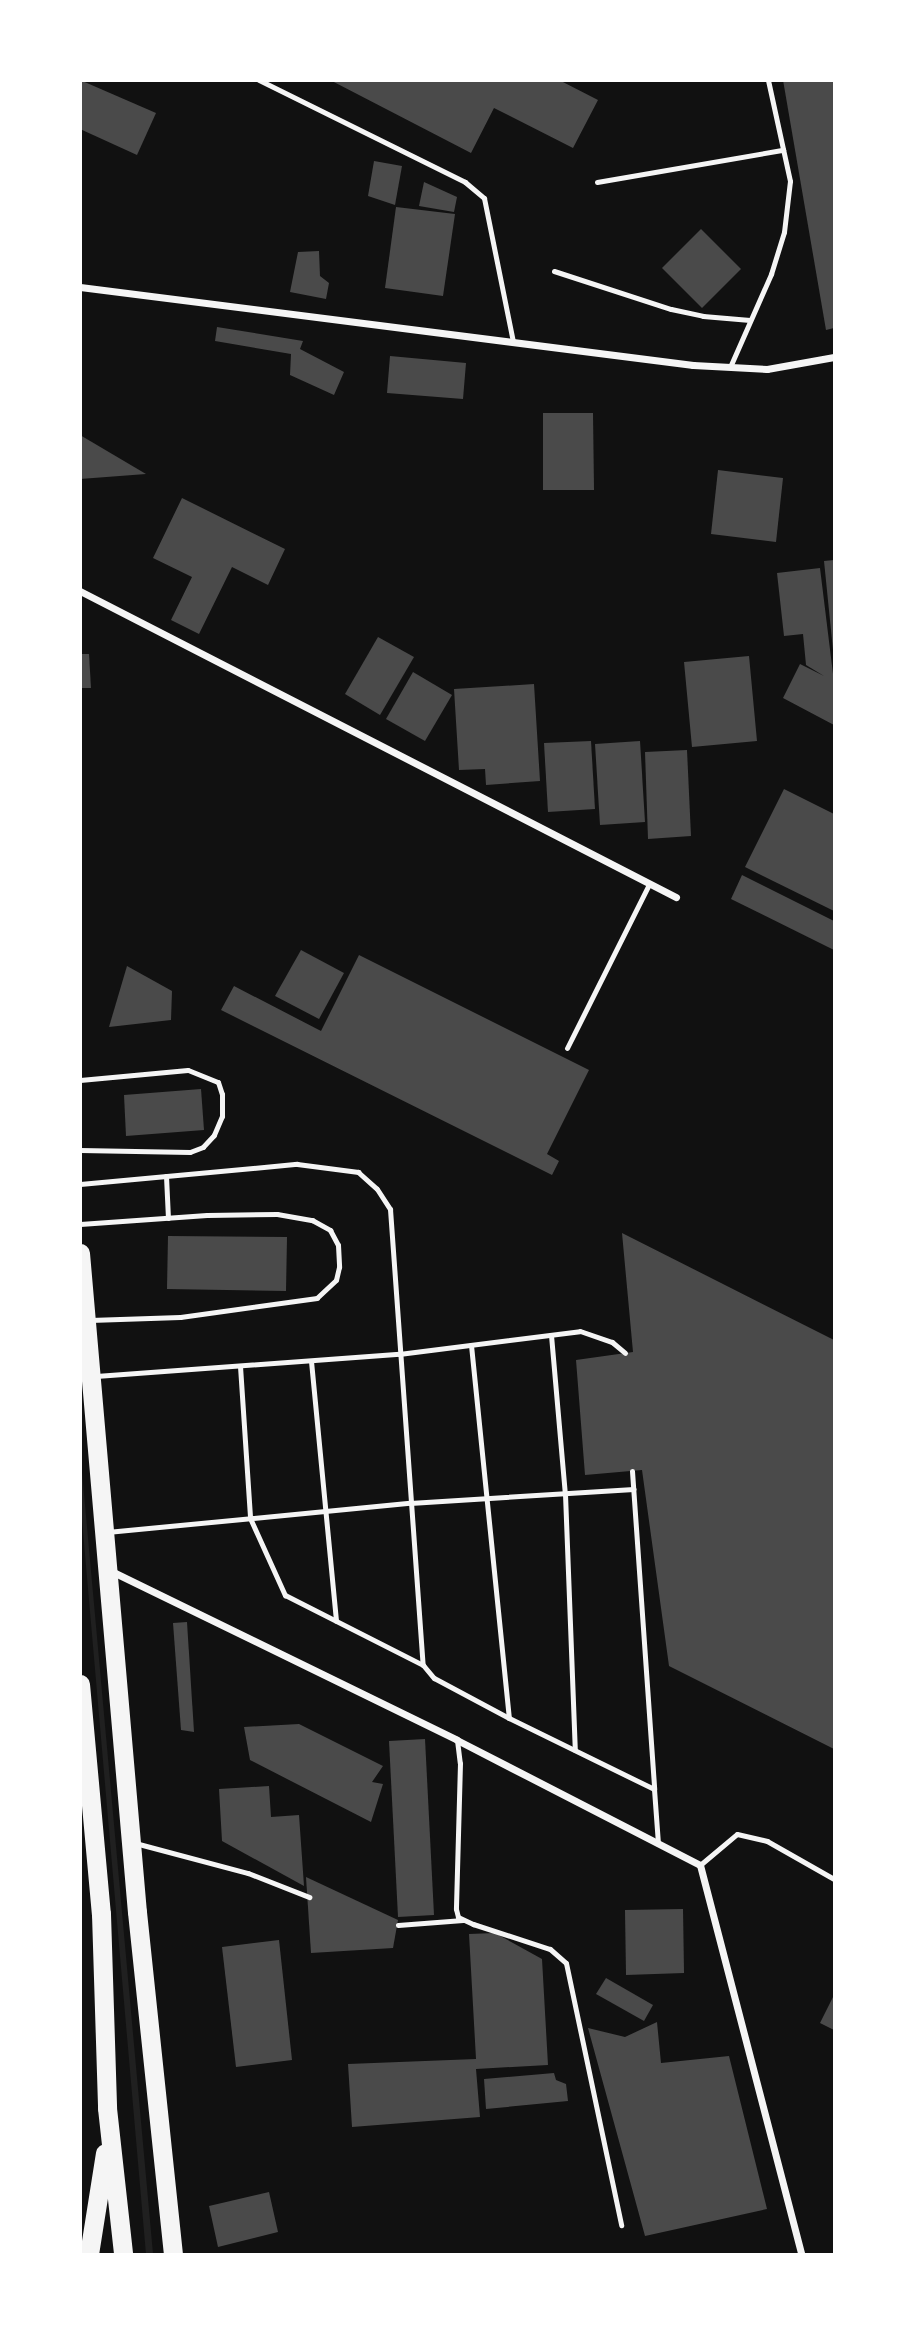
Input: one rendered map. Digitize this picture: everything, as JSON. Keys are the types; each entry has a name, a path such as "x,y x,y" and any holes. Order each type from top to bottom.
{"highway":[{"path":"80,1253 86,1320 86,1377 94,1400 132,1842 173,2255"},
{"path":"80,1684 101,1914 109,2124 123,2255"},
{"path":"89,2255 109,2124"}],"street":[{"path":"80,287 730,367 766,369 835,357"},
{"path":"80,591 676,897"},
{"path":"109,1570 457,1741 700,1865 801,2255"}],"lane":[{"path":"259,80 465,182 485,198 513,342"},
{"path":"730,367 771,274 783,232 790,181 768,80"},
{"path":"597,182 783,150"},
{"path":"554,271 671,309 704,316 750,320"},
{"path":"567,1048 649,884"},
{"path":"80,1080 188,1070 218,1082 222,1094 222,1116 214,1135 196,1150 80,1150"},
{"path":"80,1184 297,1164 358,1172 377,1189 390,1209 423,1665"},
{"path":"166,1176 167,1218"},
{"path":"80,1224 277,1214 312,1220 330,1230 338,1245 339,1267 336,1280 317,1298 180,1317 86,1320"},
{"path":"86,1377 399,1354 580,1331 612,1342 625,1353"},
{"path":"551,1335 565,1494 575,1750"},
{"path":"471,1345 509,1718"},
{"path":"311,1361 336,1620"},
{"path":"240,1366 250,1518 285,1595 423,1665 434,1678 509,1718 654,1789"},
{"path":"632,1471 658,1844"},
{"path":"106,1532 410,1503 634,1489"},
{"path":"457,1741 460,1763 456,1909 463,1920"},
{"path":"700,1865 737,1834 767,1841 835,1879"},
{"path":"132,1842 248,1872 309,1897"},
{"path":"398,1925 463,1920 550,1949 566,1964 621,2225"}],"shaded area":[{"path":"80,1461 153,2254 146,2254 81,1508"}],"building":[{"path":"80,80 156,113 137,155 80,129"},
{"path":"330,80 559,80 598,100 573,148 494,108 471,153"},
{"path":"783,80 834,80 834,328 826,330"},
{"path":"374,161 402,166 395,205 368,196"},
{"path":"424,182 457,197 454,212 419,206"},
{"path":"396,207 455,214 443,296 385,288"},
{"path":"701,229 741,269 702,308 662,268"},
{"path":"319,251 320,276 329,283 326,299 290,292 298,252"},
{"path":"217,327 303,341 300,349 344,372 334,395 290,375 291,354 215,341"},
{"path":"390,356 466,363 463,399 387,393"},
{"path":"543,413 593,413 594,490 543,490"},
{"path":"80,435 146,474 80,479"},
{"path":"718,470 783,478 776,542 711,534"},
{"path":"182,498 285,549 268,585 232,567 199,634 171,620 192,577 153,558"},
{"path":"834,560 834,650 833,650 824,561"},
{"path":"820,568 834,682 834,725 783,698 800,664 824,676 806,665 803,634 784,636 777,573"},
{"path":"378,637 414,657 380,715 345,694"},
{"path":"80,654 89,654 91,688 80,688"},
{"path":"749,656 757,741 692,747 684,662"},
{"path":"413,672 452,695 425,741 386,719"},
{"path":"534,684 540,781 486,785 485,769 459,770 454,689"},
{"path":"591,741 595,809 548,812 544,743"},
{"path":"640,741 645,822 600,825 595,744"},
{"path":"687,750 691,836 648,839 645,752"},
{"path":"784,789 834,814 834,911 745,867"},
{"path":"742,875 834,921 834,950 731,899"},
{"path":"301,950 344,973 319,1019 275,996"},
{"path":"359,955 589,1070 547,1154 559,1161 552,1175 221,1010 234,986 321,1031"},
{"path":"127,966 172,991 171,1020 109,1027"},
{"path":"201,1089 204,1130 126,1136 124,1095"},
{"path":"622,1233 834,1340 834,1749 669,1666 642,1470 585,1475 576,1360 633,1352"},
{"path":"168,1236 287,1237 286,1291 167,1289"},
{"path":"187,1622 194,1732 181,1730 173,1623"},
{"path":"299,1724 383,1766 372,1782 383,1784 371,1822 250,1760 244,1727"},
{"path":"425,1739 434,1915 398,1917 389,1741"},
{"path":"269,1786 271,1817 299,1815 304,1886 222,1841 219,1789"},
{"path":"306,1877 398,1920 393,1948 311,1953"},
{"path":"683,1909 684,1973 626,1975 625,1910"},
{"path":"495,1933 542,1959 548,2065 476,2069 480,2117 352,2127 348,2064 476,2059 469,1934"},
{"path":"279,1940 292,2060 236,2067 222,1947"},
{"path":"606,1978 653,2005 644,2021 596,1994"},
{"path":"834,1995 834,2030 820,2023"},
{"path":"657,2022 661,2063 729,2056 767,2209 645,2236 588,2028 625,2037"},
{"path":"554,2073 556,2080 566,2084 568,2101 486,2109 484,2079"},
{"path":"269,2192 278,2232 218,2247 209,2206"}]}
